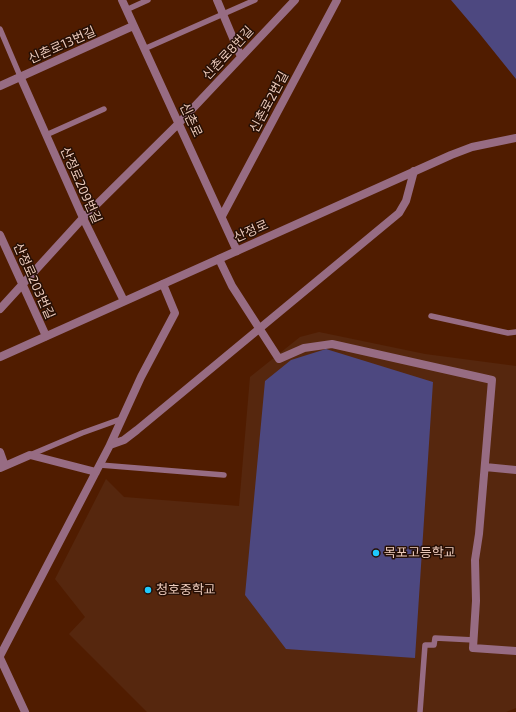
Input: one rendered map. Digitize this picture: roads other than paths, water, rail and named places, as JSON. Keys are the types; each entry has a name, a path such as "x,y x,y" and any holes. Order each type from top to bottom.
{"street":[{"name":"신촌로","path":"122,0 237,251"},
{"path":"217,0 241,57"},
{"name":"신촌로8번길","path":"0,309 22,283 83,218 179,123 295,0"},
{"name":"신촌로2번길","path":"222,216 337,0"},
{"name":"신촌로13번길","path":"0,86 133,26"},
{"name":"산정로209번길","path":"20,76 83,218 124,302"},
{"name":"산정로","path":"0,357 414,171 472,147 516,138"},
{"path":"110,445 124,440 137,430 398,213 406,201 414,171"},
{"name":"산정로203번길","path":"0,235 46,336"},
{"path":"219,258 232,286 279,359 304,348 332,344 492,380 485,467 475,560 476,601 473,648 516,651"},
{"path":"25,712 0,657 98,469 141,377 175,313 163,284"},
{"path":"0,452 3,467 30,455 98,469"},
{"path":"485,467 516,470"}],"lane":[{"path":"126,10 148,0"},
{"path":"144,49 255,0"},
{"path":"0,30 20,76"},
{"path":"46,135 104,109"},
{"path":"431,316 508,333 516,332"},
{"path":"30,455 82,433 121,420"},
{"path":"98,469 224,475"},
{"path":"420,712 425,645 434,645 435,638 474,640"}],"place":[{"name":"목포고등학교","path":"376,553"},
{"name":"청호중학교","path":"148,590"}]}
